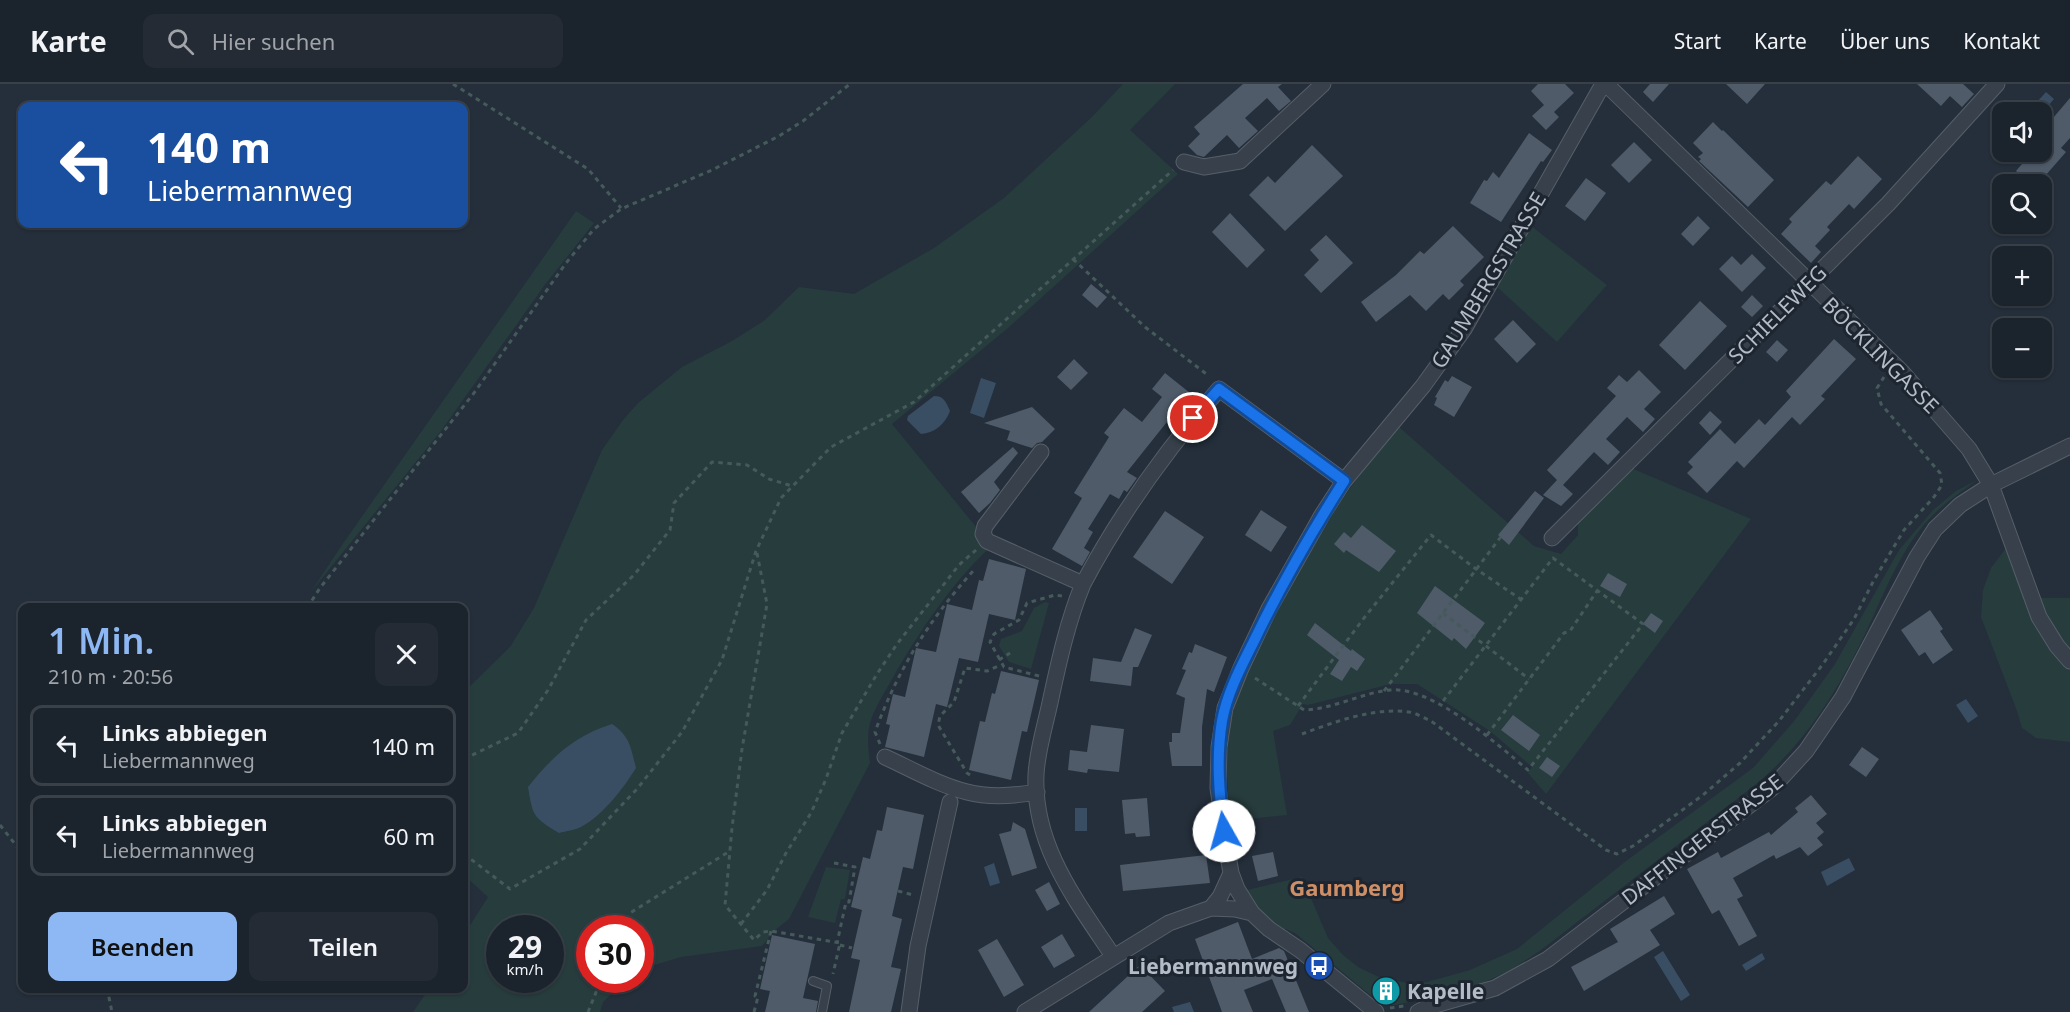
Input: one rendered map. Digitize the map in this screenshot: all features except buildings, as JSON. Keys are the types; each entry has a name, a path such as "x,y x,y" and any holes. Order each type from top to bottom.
{"street":[{"path":"1184,162 1204,167 1240,161 1323,84"},
{"name":"BÖCKLINGASSE","path":"1604,84 1896,366 1969,449 1991,485 2039,617 2057,646 2070,661"},
{"name":"GAUMBERGSTRASSE","path":"1380,1010 1269,929 1252,914 1237,889 1231,873 1218,788 1219,747 1225,708 1241,668 1296,558 1344,481 1423,386 1464,329 1604,84"},
{"name":"SCHIELEWEG","path":"1552,538 1888,204 1996,84"},
{"path":"1113,956 1057,870 1047,843 1037,792 1036,773 1055,680 1083,584 1154,468 1180,433 1219,389 1344,481"},
{"name":"DAFFINGERSTRASSE","path":"1412,1009 1428,1007 1495,988 1548,959 1772,788 1806,751 1843,697 1925,543 1935,529 1960,505 1991,485 2070,446"},
{"path":"1041,452 985,526 983,534 987,542 1083,584"},
{"path":"885,757 967,792 993,795 1037,792"},
{"path":"909,1012 918,946 950,802"},
{"path":"1211,908 1220,897 1231,873"},
{"path":"1024,1012 1169,923 1211,908 1235,909 1252,914"}],"lane":[{"path":"813,981 827,986 822,1012"}],"path":[{"path":"453,84 588,169 621,209"},
{"path":"310,603 474,393 566,263 594,229 621,209 712,171 756,149 803,121 850,84"},
{"path":"468,857 510,889 580,849 637,789 682,732 722,660 756,551 781,498 831,447 914,402 1168,173 1184,162"},
{"path":"1073,259 1145,327 1214,381 1219,389"},
{"path":"1302,734 1359,716 1391,711 1412,712 1431,721 1606,850 1617,854 1633,846 1702,795 1740,763 1779,721 1854,619 1904,530 1942,485 1940,473 1881,404 1877,388 1883,378 1896,366"},
{"path":"468,757 518,733 548,690 586,620 634,575 670,530 674,503 712,462 747,465 769,479 793,486"},
{"path":"1383,692 1503,534"},
{"path":"1298,706 1364,618 1431,535 1522,600"},
{"path":"741,924 767,890 786,853 811,813 842,733 877,674 897,644 959,565 987,542"},
{"path":"756,551 767,604 742,749 725,905 754,940 763,932 771,931 852,948"},
{"path":"1241,668 1304,710 1390,690 1411,691 1440,705 1487,735 1528,770 1643,624 1553,558 1440,705"},
{"path":"885,757 875,732 888,696 913,649 946,601 974,570"},
{"path":"1487,735 1564,633 1570,631 1598,591"},
{"path":"1055,680 1001,665 991,647 991,638 1019,620 1027,603 1055,595 1077,599"},
{"path":"1443,613 1529,679"},
{"path":"999,660 1010,654"},
{"path":"967,792 972,777 967,773 938,722 942,713 954,702 965,668 987,671 1001,665"},
{"path":"0,825 18,848"},
{"path":"629,915 730,851"},
{"path":"827,986 831,982 855,867 834,863"},
{"path":"754,1012 758,997 755,996 771,931"},
{"path":"108,993 112,1012"},
{"path":"588,1012 596,993"},
{"path":"1380,1010 1412,1009"}],"green space":[{"path":"1123,84 1175,84 1130,130 1178,174 1008,328 892,424 977,528 983,547 987,550 937,608 880,700 869,728 870,763 789,919 774,931 762,946 681,957 654,965 654,915 576,915 576,993 612,993 603,1002 600,1012 413,1012 426,993 468,993 468,929 488,897 468,879 468,688 510,647 534,608 602,450 638,403 682,367 732,341 765,320 799,287 854,294 934,248 1004,198 1092,117"},
{"path":"576,211 594,223 544,286 441,431 310,593 342,545"},
{"path":"1531,226 1607,285 1557,342 1497,287"},
{"path":"1399,427 1534,546 1561,554 1578,535 1578,523 1631,468 1751,519 1546,794 1528,773 1532,767 1490,731 1417,684 1391,684 1308,705 1303,704 1290,725 1273,731 1287,815 1230,821 1228,736 1234,708 1250,667 1283,601 1332,515 1357,479"},
{"path":"1977,480 1939,509 1923,526 1903,554 1844,674 1819,714 1790,752 1755,785 1541,950 1513,968 1484,982 1460,990 1388,1005 1375,999 1295,933 1285,929 1284,932 1259,911 1247,890 1302,877 1328,938 1343,955 1358,967 1381,978 1407,983 1427,982 1470,970 1517,949 1626,861 1753,768 1795,720 1835,664 1899,550 1933,510 1956,491"},
{"path":"2006,548 2039,632 2054,653 2070,668 2070,742 2036,738 2022,728 1981,617 1983,590 1991,568"},
{"path":"2039,598 2070,598 2070,651 2053,630"},
{"path":"1045,602 1049,603 1031,669 1009,662 999,646 1001,639 1022,631 1034,608"},
{"path":"826,867 850,870 845,899 841,899 835,923 808,917"}],"water":[{"path":"2046,92 2054,99 2051,102 2037,102"},
{"path":"981,378 996,383 984,418 970,413"},
{"path":"934,396 942,398 950,411 939,427 921,434 907,420 908,416"},
{"path":"1966,699 1978,716 1968,723 1956,705"},
{"path":"612,724 626,738 636,768 619,793 597,816 581,827 559,833 539,819 533,811 528,787 555,757 575,741"},
{"path":"1075,808 1087,808 1087,831 1075,831"},
{"path":"1849,858 1855,870 1827,886 1821,872"},
{"path":"994,863 1000,883 990,886 984,867"},
{"path":"1663,951 1690,995 1681,1001 1654,957"},
{"path":"1762,953 1765,959 1746,971 1742,965"},
{"path":"1190,1002 1194,1012 1174,1012 1172,1007"}],"place":[{"name":"Liebermannweg","path":"1319,966"},
{"name":"Kapelle","path":"1386,991"}],"district":[{"name":"Gaumberg","path":"1347,887"}],"route":[{"path":"1193,418 1219,389 1344,481 1296,558 1269,609 1225,708 1219,747 1218,788 1224,831"}]}
